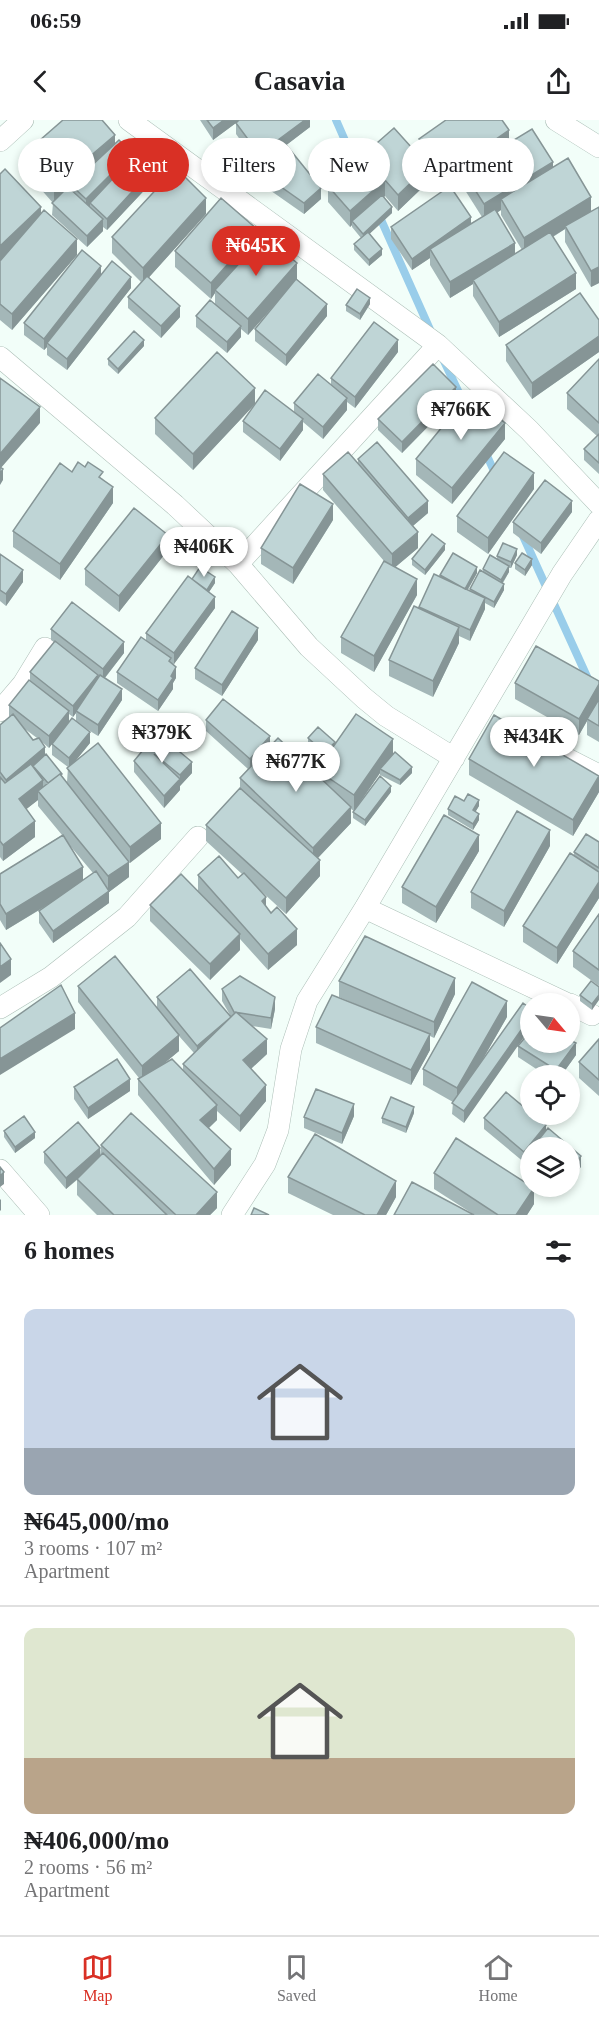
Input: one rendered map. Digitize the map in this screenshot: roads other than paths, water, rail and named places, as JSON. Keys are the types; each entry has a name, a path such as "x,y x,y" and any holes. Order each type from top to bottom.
{"street":[{"path":"0,141 23,120"},
{"path":"129,120 438,345 529,430 599,504"},
{"path":"556,120 599,147"},
{"path":"238,564 438,345"},
{"path":"0,357 127,463 238,564 309,647 364,698 386,716 454,758"},
{"path":"232,1215 265,1164 278,1130 291,1049 306,1001 365,908 454,758 491,715 562,574 599,520"},
{"path":"0,711 23,684 45,648"},
{"path":"538,743 599,775"},
{"path":"0,1008 51,977 127,917 198,837"},
{"path":"365,908 546,993"},
{"path":"580,1009 592,1015"},
{"path":"0,1170 39,1215"}],"waterway":[{"path":"336,120 344,138"},
{"path":"378,213 432,334"},
{"path":"444,361 467,410"},
{"path":"485,451 496,476"},
{"path":"523,536 589,681"}]}
